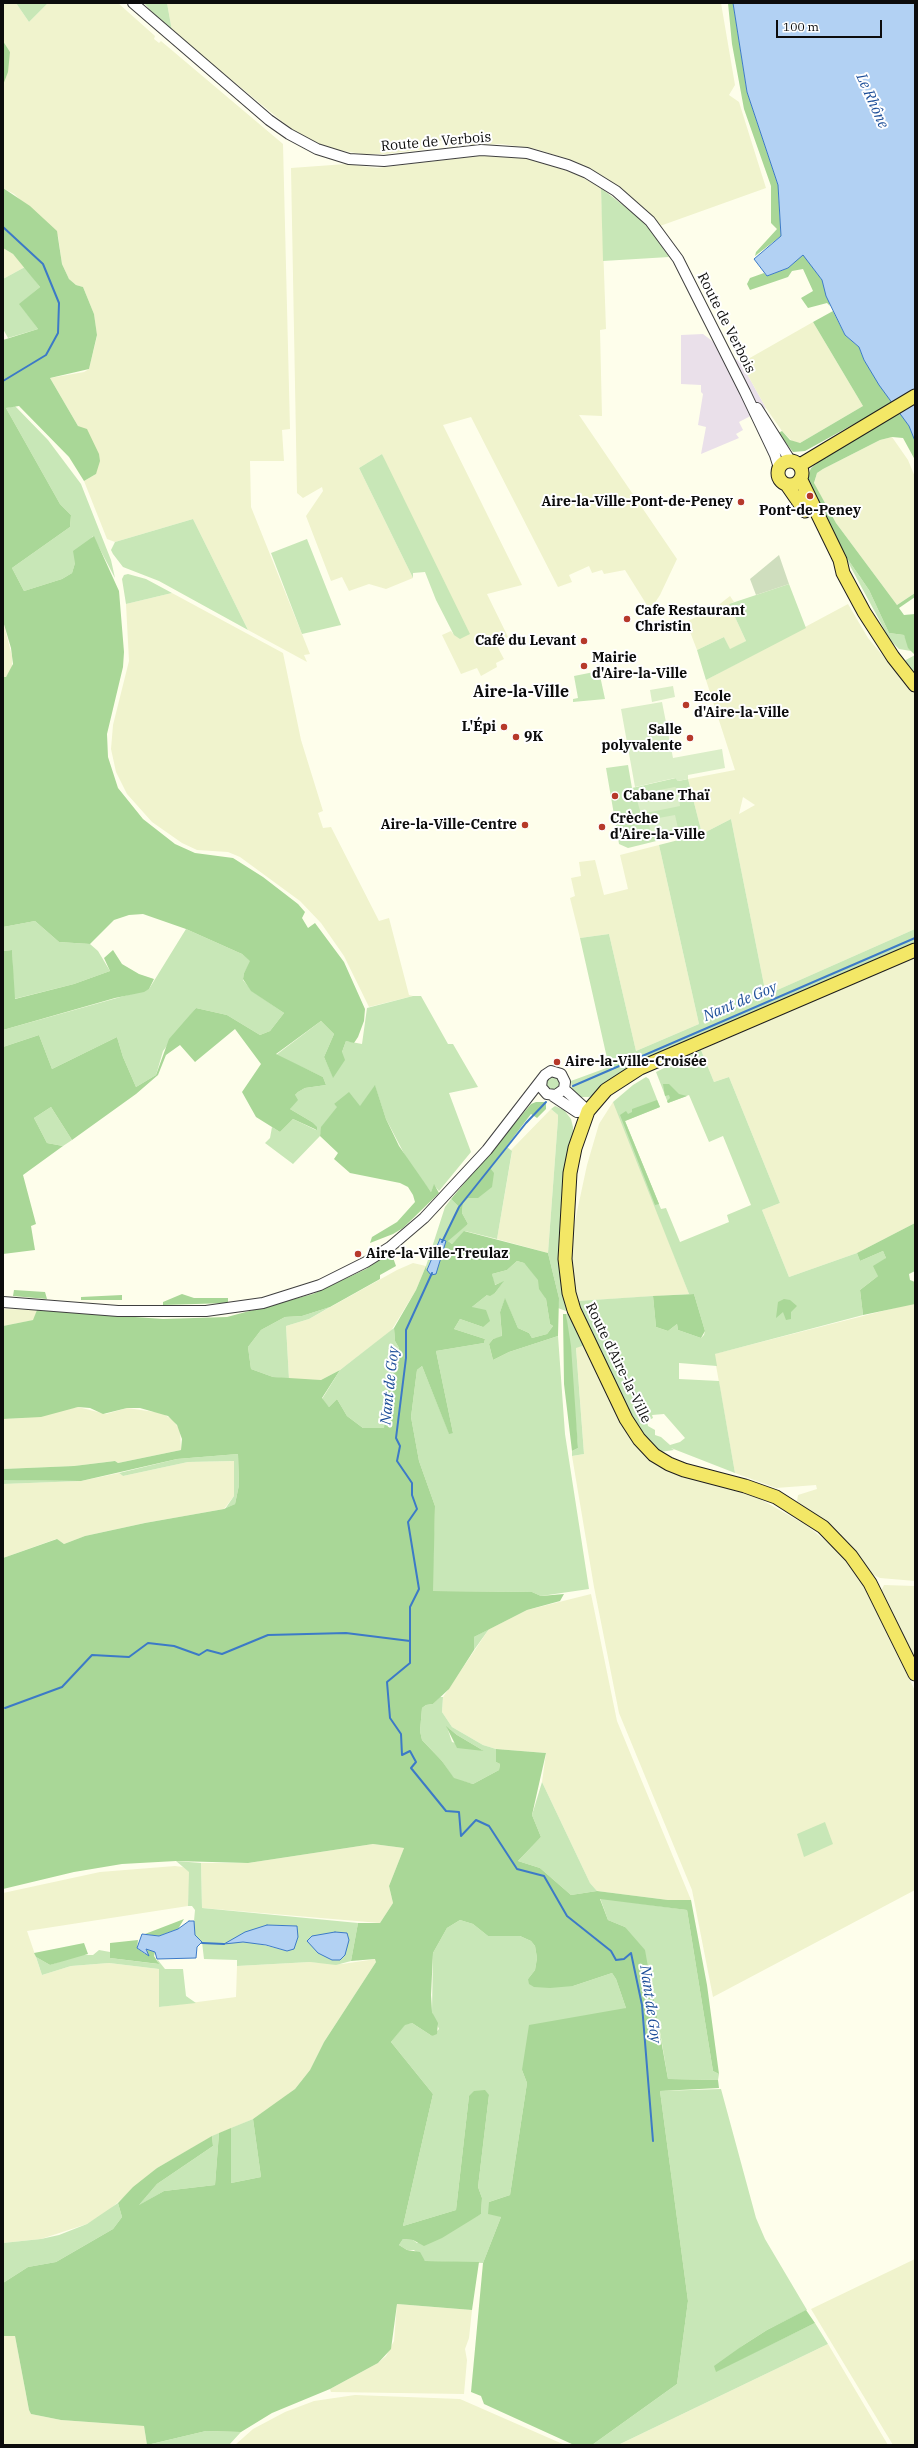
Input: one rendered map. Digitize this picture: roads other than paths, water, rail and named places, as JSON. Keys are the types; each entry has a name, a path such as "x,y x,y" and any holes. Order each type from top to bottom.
{"main road":[{"path":"843,573 833,564 797,497 780,479 779,468 782,464 795,463 886,414 915,396"},
{"path":"795,463 803,472 801,480 805,493 840,560 843,573 878,635 915,685"},
{"path":"787,485 796,484 801,480"},
{"name":"Route d'Aire-la-Ville","path":"915,950 631,1073 615,1083 598,1098 591,1113 569,1205 565,1259 571,1302 626,1419 636,1436 654,1455 669,1464 684,1470 745,1486 776,1497 823,1527 851,1556 870,1583 915,1674"}],"street":[{"name":"Route de Verbois","path":"133,3 269,120 293,137 317,149 349,159 384,161 456,152 514,151 548,158 600,180 638,209 663,237 684,272 745,392 775,455 779,468"},
{"name":"Route de Verbois","path":"745,392 795,463"},
{"path":"3,1302 167,1313 212,1311 263,1303 300,1292 330,1280 366,1262 390,1247 424,1218 460,1182 524,1105 548,1073 558,1072 564,1079 564,1089 591,1113"},
{"path":"542,1079 541,1087 550,1095 577,1112 591,1113"},
{"path":"524,1105 532,1099 558,1094 564,1089"}],"water":[{"name":"Le Rhône","path":"733,3 915,3 915,441 909,426 879,385 864,360 859,347 845,335 826,296 822,280 803,255 788,268 767,276 754,259 781,236 778,185 747,92"},
{"path":"440,1239 446,1241 436,1274 431,1275 427,1270"},
{"path":"189,1921 194,1921 195,1935 202,1942 197,1947 196,1958 157,1959 155,1952 146,1949 149,1956 137,1948 142,1934 159,1936 178,1929"},
{"path":"267,1925 297,1926 298,1937 294,1949 287,1951 266,1945 243,1942 224,1944 245,1932"},
{"path":"335,1932 347,1933 349,1940 345,1955 340,1960 332,1960 318,1953 307,1941 312,1936"}],"waterway":[{"path":"3,227 43,264 59,303 58,333 46,355 3,381"},
{"name":"Nant de Goy","path":"573,1086 915,938"},
{"name":"Nant de Goy","path":"442,1242 459,1207 526,1123 546,1102"},
{"name":"Nant de Goy","path":"432,1273 406,1330 406,1358 396,1438 400,1446 397,1461 412,1483 412,1495 417,1509 408,1522 419,1589 410,1607 410,1663 387,1682 390,1718 401,1734 402,1755 410,1751 416,1762 411,1768 446,1811 459,1812 461,1836 476,1820 489,1826 517,1869 544,1876 567,1916 611,1951 616,1960 624,1959 631,1953 642,2005 653,2141"},
{"path":"5,1708 62,1687 92,1655 129,1657 148,1643 174,1646 199,1655 207,1650 222,1654 268,1635 346,1633 410,1641"},
{"path":"202,1943 224,1944"}],"place":[{"name":"Pont-de-Peney","path":"810,496"},
{"name":"Aire-la-Ville-Pont-de-Peney","path":"741,502"},
{"name":"Cafe Restaurant Christin","path":"627,619"},
{"name":"Café du Levant","path":"584,641"},
{"name":"Mairie d'Aire-la-Ville","path":"584,666"},
{"name":"Ecole d'Aire-la-Ville","path":"686,705"},
{"name":"L'Épi","path":"504,727"},
{"name":"9K","path":"516,737"},
{"name":"Salle polyvalente","path":"690,738"},
{"name":"Cabane Thaï","path":"615,796"},
{"name":"Aire-la-Ville-Centre","path":"525,825"},
{"name":"Crèche d'Aire-la-Ville","path":"602,827"},
{"name":"Aire-la-Ville-Croisée","path":"557,1062"},
{"name":"Aire-la-Ville-Treulaz","path":"358,1254"}],"district":[{"name":"Aire-la-Ville","path":"521,692"}]}
